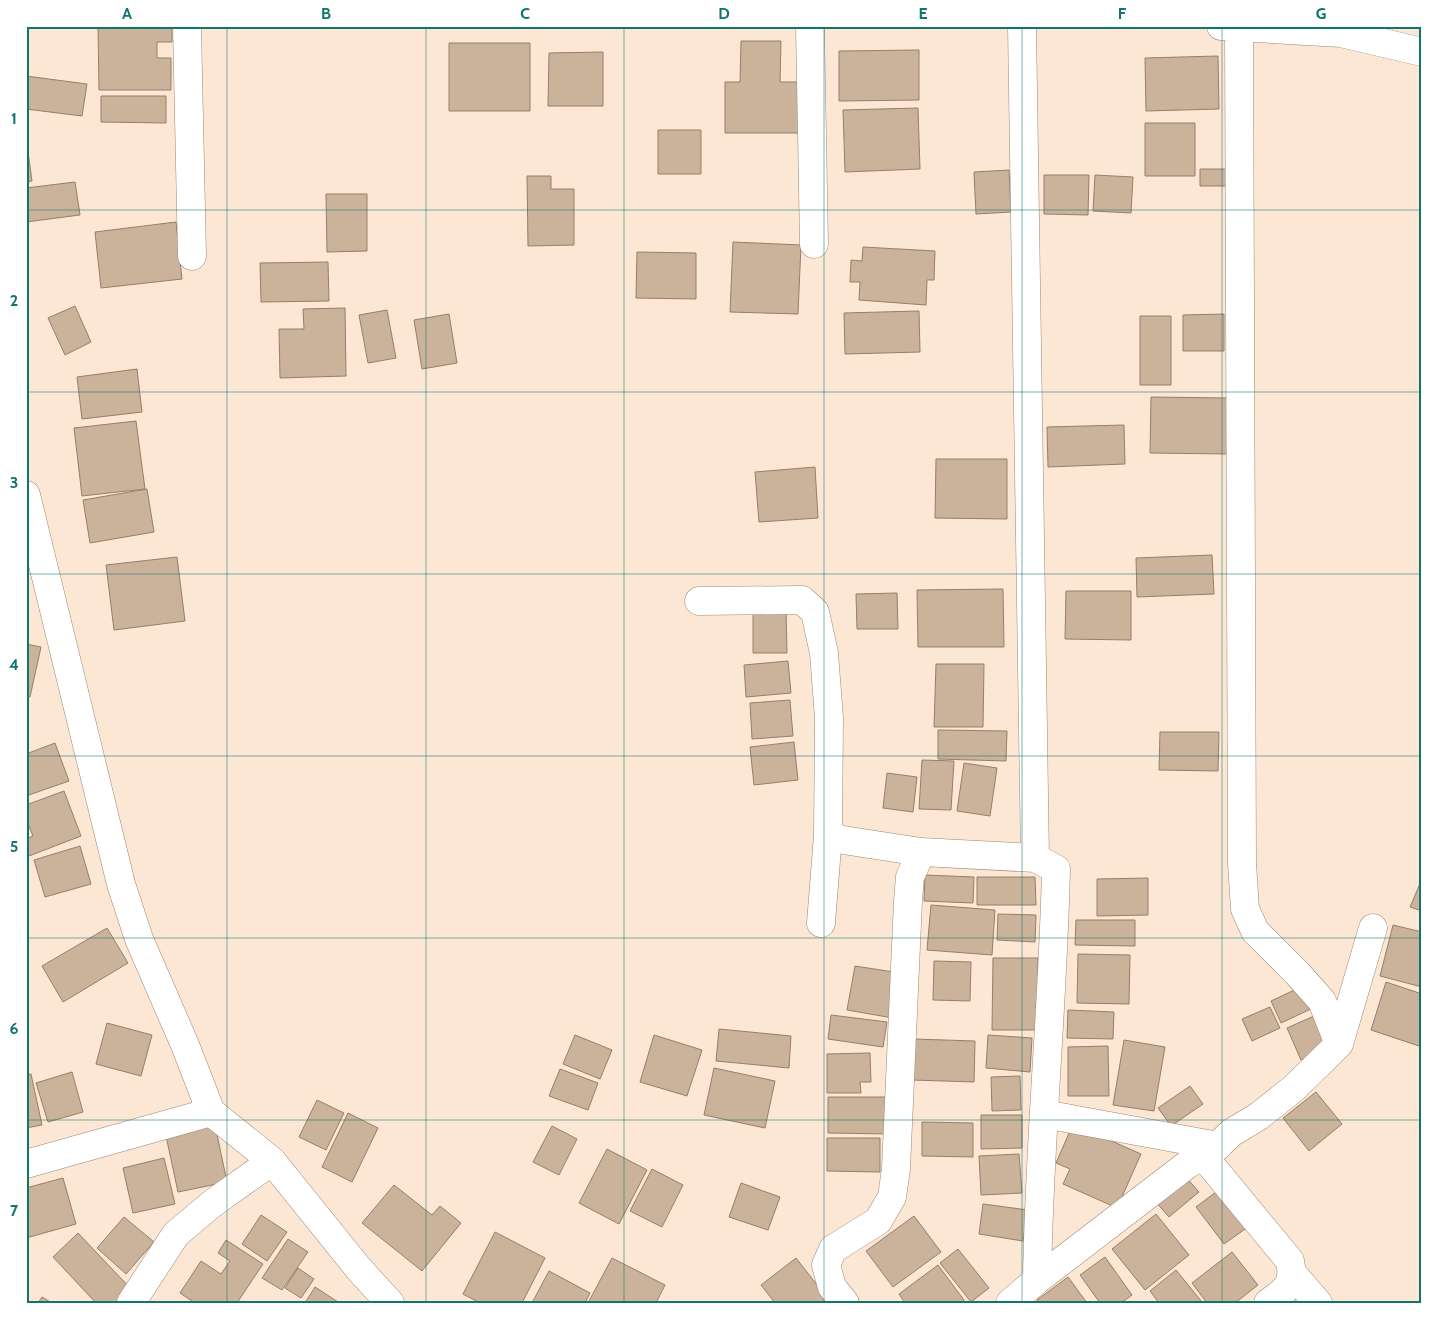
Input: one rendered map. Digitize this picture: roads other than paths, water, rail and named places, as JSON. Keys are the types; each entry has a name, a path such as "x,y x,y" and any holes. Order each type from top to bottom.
{"street":[{"path":"187,26 192,256"},
{"path":"810,26 814,244"},
{"path":"1022,26 1035,858"},
{"path":"1339,1044 1322,1000 1255,931 1245,909 1242,853 1230,27 1341,33 1422,52"},
{"path":"26,495 121,884 139,939 185,1045 211,1112 272,1161 359,1269 390,1303"},
{"path":"699,601 802,600 815,612 824,653 829,718 828,835 821,923"},
{"path":"828,835 843,840 921,852 1035,858 1056,869 1037,1280"},
{"path":"845,1303 832,1287 826,1265 833,1249 878,1221 892,1197 896,1169 910,877 921,852"},
{"path":"1010,1303 1037,1280 1188,1164 1212,1152 1230,1133 1260,1116 1294,1088 1339,1044 1373,928"},
{"path":"26,1164 211,1112"},
{"path":"1044,1114 1212,1152 1290,1261 1293,1274 1318,1303"},
{"path":"132,1303 176,1234 213,1203 272,1161"},
{"path":"1268,1303 1286,1289 1293,1274"}]}
